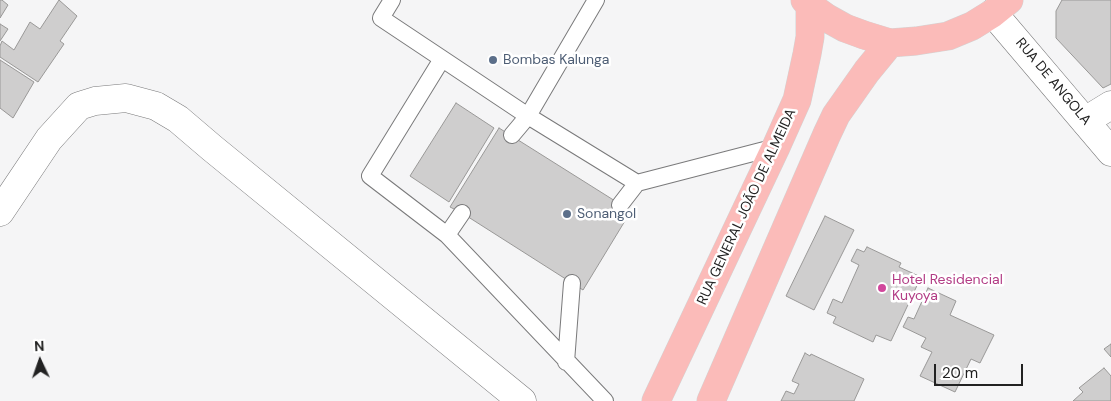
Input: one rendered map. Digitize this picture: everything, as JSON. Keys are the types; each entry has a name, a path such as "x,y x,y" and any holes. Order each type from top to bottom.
{"main road":[{"path":"807,3 827,18 845,28 890,43 916,42 948,36 972,26 1001,6"},
{"name":"RUA GENERAL JOÃO DE ALMEIDA","path":"656,401 797,100 810,37 807,3"},
{"path":"710,401 836,115 867,71 890,43"}],"street":[{"name":"RUA DE ANGOLA","path":"1001,6 1111,152"},
{"path":"0,212 49,139 80,106 96,101 126,98 156,106 178,119 522,401"},
{"path":"1086,120 1111,105"}],"lane":[{"path":"392,0 381,18 528,116 637,183"},
{"path":"512,136 528,116 596,0"},
{"path":"442,60 370,176 447,235 604,401"},
{"path":"620,204 637,183 776,147"},
{"path":"447,235 462,213"},
{"path":"566,362 572,283"}],"building":[{"path":"0,0 8,5 0,18"},
{"path":"59,0 77,16 60,41 64,44 38,82 0,57 0,46 2,41 14,50 30,22 40,29"},
{"path":"1062,0 1111,0 1111,84 1103,88 1056,38 1056,11"},
{"path":"0,24 8,29 0,41"},
{"path":"0,60 34,82 13,118 0,108"},
{"path":"456,103 494,128 449,202 410,176"},
{"path":"499,128 631,211 583,290 450,207"},
{"path":"825,216 854,230 814,310 786,296"},
{"name":"Hotel Residencial Kuyoya","path":"867,247 901,263 899,267 921,277 891,341 876,335 873,342 833,323 836,317 827,313 833,299 842,303 859,265 851,261 857,249 864,252"},
{"name":"Hotel Residencial Kuyoya","path":"928,288 956,301 950,315 994,335 980,363 971,359 955,392 920,376 932,352 921,347 926,338 903,327 908,317 914,319"},
{"path":"1111,344 1111,357 1104,349"},
{"path":"805,353 810,356 811,354 864,379 854,401 781,401 786,391 794,394 799,384 792,381"},
{"path":"1104,368 1111,376 1111,401 1073,401 1083,392 1079,388"}],"place":[{"name":"Bombas Kalunga","path":"493,60"},
{"name":"Sonangol","path":"567,214"},
{"name":"Hotel Residencial Kuyoya","path":"882,288"}]}
